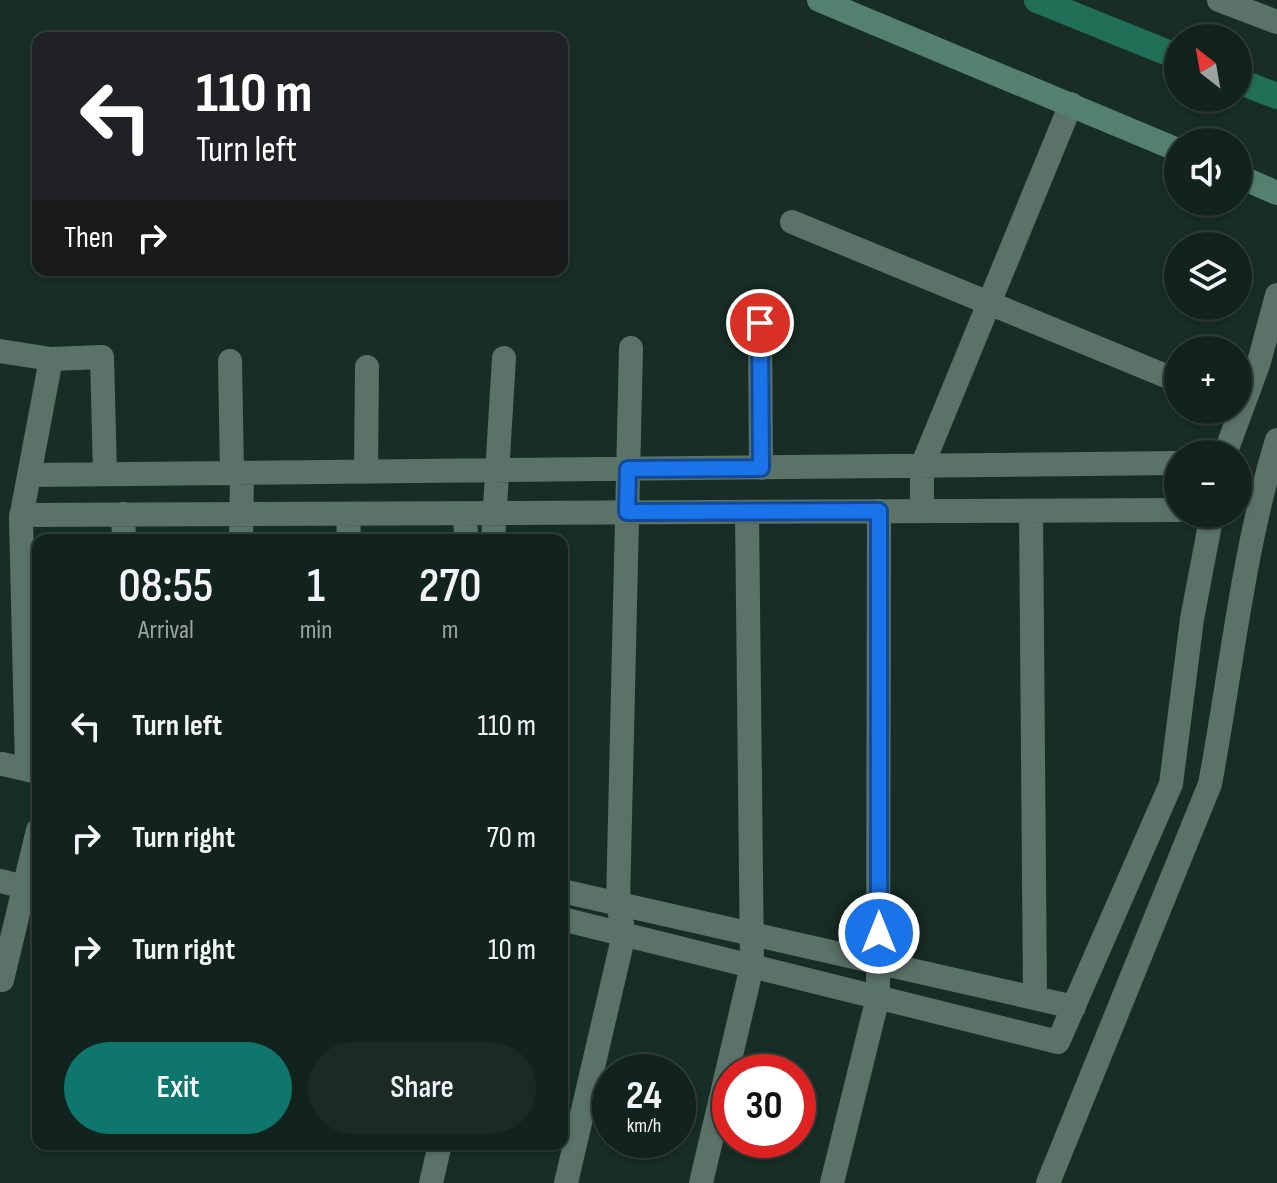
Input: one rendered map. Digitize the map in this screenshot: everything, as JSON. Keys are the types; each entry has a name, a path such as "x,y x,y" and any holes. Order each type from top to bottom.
{"main road":[{"path":"819,0 1164,144"},
{"path":"1252,182 1277,193"}],"street":[{"path":"1219,0 1277,22"},
{"path":"922,511 922,466 1071,104"},
{"path":"792,222 1164,375"},
{"path":"1252,379 1277,295"},
{"path":"760,323 761,468"},
{"path":"566,1183 624,934 618,904 631,348"},
{"path":"0,351 51,359 102,357 105,474"},
{"path":"493,534 504,358"},
{"path":"2,764 32,770 21,515 51,359"},
{"path":"230,361 241,534"},
{"path":"366,472 367,367"},
{"path":"1048,1183 1210,784 1258,500 1277,440"},
{"path":"29,475 1164,463"},
{"path":"21,515 1164,510"},
{"path":"832,1183 878,997 879,511"},
{"path":"1031,511 1035,998"},
{"path":"701,1183 752,966 747,512"},
{"path":"465,513 466,534"},
{"path":"123,514 124,534"},
{"path":"348,514 349,534"},
{"path":"568,920 1058,1042 1171,784 1192,619 1209,528"},
{"path":"2,980 32,854"},
{"path":"0,881 24,887"},
{"path":"568,892 1074,1007"},
{"path":"431,1183 439,1150"}],"waterway":[{"path":"1037,0 1164,51"},
{"path":"1252,86 1277,96"}],"route":[{"path":"760,323 761,468 628,469 627,512 879,511 879,933"}]}
